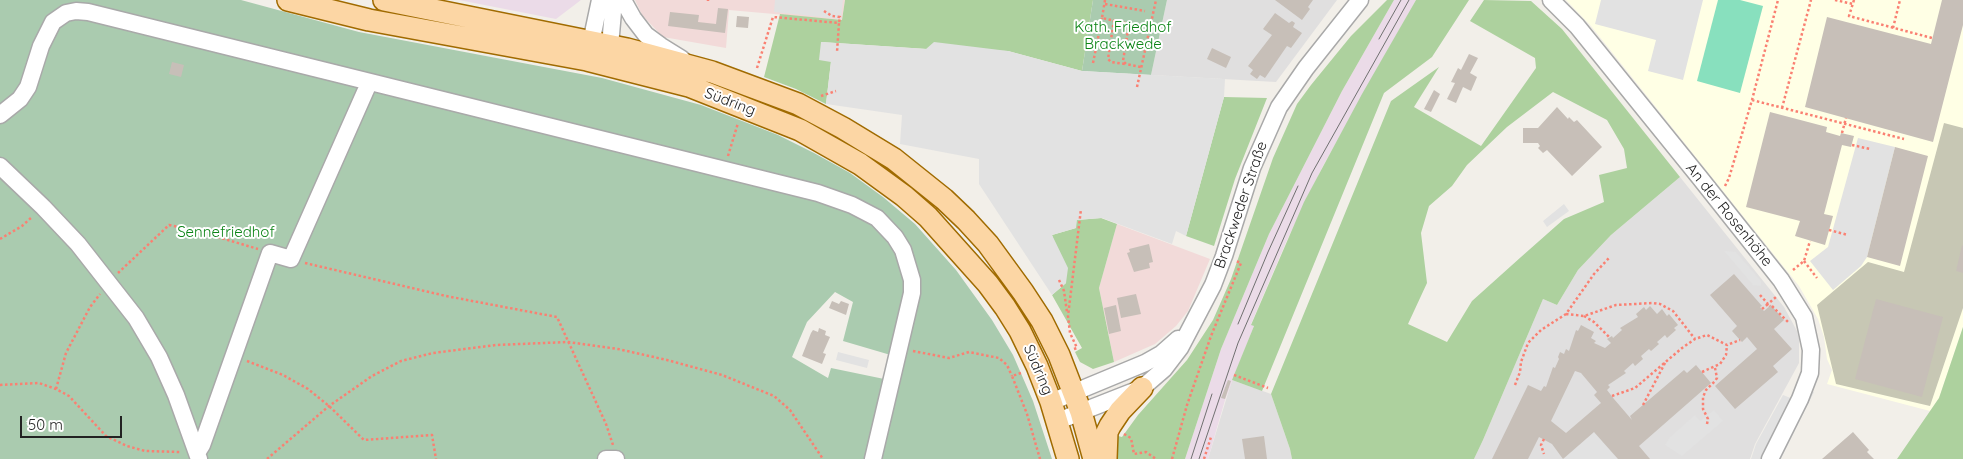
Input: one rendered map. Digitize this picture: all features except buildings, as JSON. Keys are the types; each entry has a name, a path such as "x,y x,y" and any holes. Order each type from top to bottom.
{"main road":[{"name":"Südring","path":"288,0 378,21 599,53 712,72 798,104 843,128 894,159 944,198 988,244 1042,321 1078,402"},
{"name":"Südring","path":"384,0 599,53 745,107 800,130 860,164 882,179 928,217 988,284 1020,331 1035,361 1054,411"},
{"path":"1106,459 1107,432 1110,426 1120,411 1142,388"},
{"path":"1078,402 1094,459"},
{"path":"1054,411 1068,459"}],"street":[{"path":"599,53 600,0"},
{"path":"599,53 614,0"},
{"path":"623,0 633,18 646,35 678,57 712,72"},
{"name":"Brackweder Straße","path":"1054,411 1078,402 1142,388 1164,369 1180,348 1198,315 1224,256 1252,168 1279,107 1306,68 1360,0"},
{"name":"An der Rosenhöhe","path":"1551,0 1577,26 1781,280 1806,322 1811,362 1808,380 1770,459"},
{"path":"0,115 20,99 28,87 41,46 53,22 66,13 76,11 88,12 818,193 852,205 877,218 887,227 902,250 912,280 912,293 873,459"},
{"path":"198,456 270,253 291,259 369,83"},
{"path":"0,166 78,244 136,318 159,358 176,395 198,456"},
{"name":"Brackweder Straße","path":"1078,402 1161,354 1174,343 1198,315"},
{"path":"606,459 616,459"}],"path":[{"path":"1137,87 1156,0"},
{"path":"1713,196 1725,186 1729,178 1778,0"},
{"path":"1782,108 1811,0"},
{"path":"1836,0 1852,4"},
{"path":"1854,0 1849,16 1932,38"},
{"path":"1893,28 1900,0"},
{"path":"1093,63 1105,2 1145,11"},
{"path":"824,11 832,16 840,17 837,52"},
{"path":"757,68 773,17 839,23"},
{"path":"1102,18 1129,24 1123,61 1126,64"},
{"path":"1114,20 1108,59 1141,67"},
{"path":"1867,28 1869,22"},
{"path":"1906,38 1908,32"},
{"path":"820,96 836,91"},
{"path":"1752,100 1904,139"},
{"path":"1842,133 1846,118"},
{"path":"724,170 738,123"},
{"path":"1852,145 1870,149"},
{"path":"0,239 22,226 43,207"},
{"path":"1068,316 1082,209"},
{"path":"56,389 66,353 90,307 108,282 169,225 201,232 270,253"},
{"path":"1829,230 1848,235"},
{"path":"1781,280 1804,261 1810,241"},
{"path":"1515,385 1528,343 1541,330 1566,314 1594,274 1609,258"},
{"path":"291,259 438,294 557,317 606,424 613,446 611,459"},
{"path":"1172,459 1187,405 1211,336 1241,263 1235,260"},
{"path":"1804,261 1817,278"},
{"path":"1059,280 1064,291 1070,333 1077,348 1072,350"},
{"path":"1760,295 1786,320"},
{"path":"1762,309 1770,305 1771,301"},
{"path":"1584,316 1616,305 1660,304 1673,311 1695,339"},
{"path":"1566,314 1584,316 1594,322 1610,338"},
{"path":"1612,396 1635,388 1695,339 1707,336 1727,345 1740,340"},
{"path":"267,459 330,406 372,376 401,362 433,353 496,345 568,342 618,348 667,360 722,375 774,396 790,410 823,459"},
{"path":"1702,372 1715,368 1720,364 1726,355 1727,345"},
{"path":"899,348 949,358 969,352 999,358 1007,365 1012,376 1027,414 1040,459"},
{"path":"233,355 283,375 308,389 330,406 364,440 432,435 436,459"},
{"path":"1643,405 1667,360"},
{"path":"1707,424 1708,419 1703,409 1703,397 1706,390 1715,381 1715,368"},
{"path":"1012,376 1022,372"},
{"path":"1234,375 1268,388"},
{"path":"0,385 39,384 56,389 69,396 106,436 127,446 145,451 198,456"},
{"path":"1123,433 1131,438 1134,454 1146,452 1156,459"},
{"path":"1204,459 1211,437"},
{"path":"1544,439 1541,445 1544,454"}],"shaded area":[{"path":"459,0 581,0 556,19"},
{"path":"635,0 845,0 842,20 729,10 726,48 663,37 642,15"},
{"path":"775,0 843,0 841,19 774,12"},
{"path":"1167,0 1337,0 1276,82 1151,75"},
{"path":"1394,0 1416,0 1323,166 1287,240 1251,324 1254,326 1225,400 1208,459 1185,459 1221,349 1269,234 1342,91"},
{"path":"1566,0 1963,0 1963,327 1939,398 1930,411 1827,384 1832,370 1827,359 1824,337 1818,319 1799,286 1591,26"},
{"path":"1601,0 1703,0 1683,80 1648,71 1656,40 1595,24"},
{"path":"821,42 926,49 934,42 1008,51 1082,71 1225,79 1224,97 1186,236 1176,231 1172,244 1102,218 1077,220 1076,228 1052,235 1068,268 1066,283 1052,295 979,184 979,159 900,144 902,115 826,104 831,62 819,60"},
{"path":"1944,123 1963,128 1963,308 1930,406 1836,384 1817,305 1868,262 1904,272"},
{"path":"1858,138 1895,147 1867,257 1861,266 1833,290 1810,261 1828,247"},
{"path":"1680,177 1784,307 1797,331 1799,339 1799,363 1755,444 1750,459 1474,459 1543,299 1557,305 1578,270 1611,235"},
{"path":"1564,204 1569,211 1547,227 1543,221"},
{"path":"1117,224 1210,259 1188,311 1176,326 1155,344 1114,362 1099,288"},
{"path":"1724,251 1736,252 1761,281 1761,286 1753,285"},
{"path":"838,352 869,360 867,368 836,360"},
{"path":"1232,380 1271,394 1292,459 1208,459"},
{"path":"1811,390 1814,392 1781,459 1776,459"},
{"path":"1783,395 1793,399 1764,459 1751,459 1756,444"},
{"path":"1714,410 1723,421 1682,456 1665,445 1670,437 1695,415 1700,421"},
{"path":"1594,432 1618,459 1563,459"}],"green space":[{"name":"Sennefriedhof","path":"0,0 241,0 359,32 602,78 701,105 778,135 850,173 915,224 956,270 992,320 1013,355 1033,401 1052,459 0,459","holes":["835,292 853,302 843,341 894,356 889,380 831,368 828,378 792,357 807,322"]},
{"path":"845,0 1093,0 1082,71 1008,51 927,49 821,42 831,61 826,104 796,89 764,77 780,14 842,20"},
{"name":"Kath. Friedhof Brackwede","path":"1093,0 1167,0 1151,75 1082,71"},
{"path":"1387,0 1394,0 1342,91 1269,234 1221,349 1185,459 1116,459 1116,439 1118,436 1122,437 1138,415 1187,360 1213,320 1231,279 1273,158 1297,104 1351,36"},
{"path":"1416,0 1469,0 1432,57 1384,93 1262,391 1232,380 1254,326 1251,325 1304,202 1362,94"},
{"path":"1484,0 1531,1 1562,29 1680,177 1611,235 1578,270 1557,305 1543,299 1474,459 1292,459 1271,394 1391,101 1439,67 1414,107 1481,146 1536,68 1535,58 1470,21","holes":["1553,92 1607,120 1624,149 1627,168 1599,175 1604,202 1564,219 1521,257 1472,301 1447,342 1408,324 1427,283 1421,233 1429,206 1452,186 1467,165 1507,127"]},
{"path":"1718,0 1740,0 1763,6 1740,93 1697,81"},
{"path":"1224,97 1267,98 1235,179 1214,246 1186,236"},
{"path":"1101,218 1117,224 1099,288 1114,362 1093,369 1080,362 1075,352 1082,348 1052,295 1066,283 1052,235 1076,228 1076,220"},
{"path":"1963,327 1963,459 1897,459 1939,398"}],"tram line":[{"path":"1379,39 1401,0"},
{"path":"1199,459 1238,343 1312,173 1409,0"},
{"path":"1238,324 1298,186"},
{"path":"1191,459 1212,394"}]}
